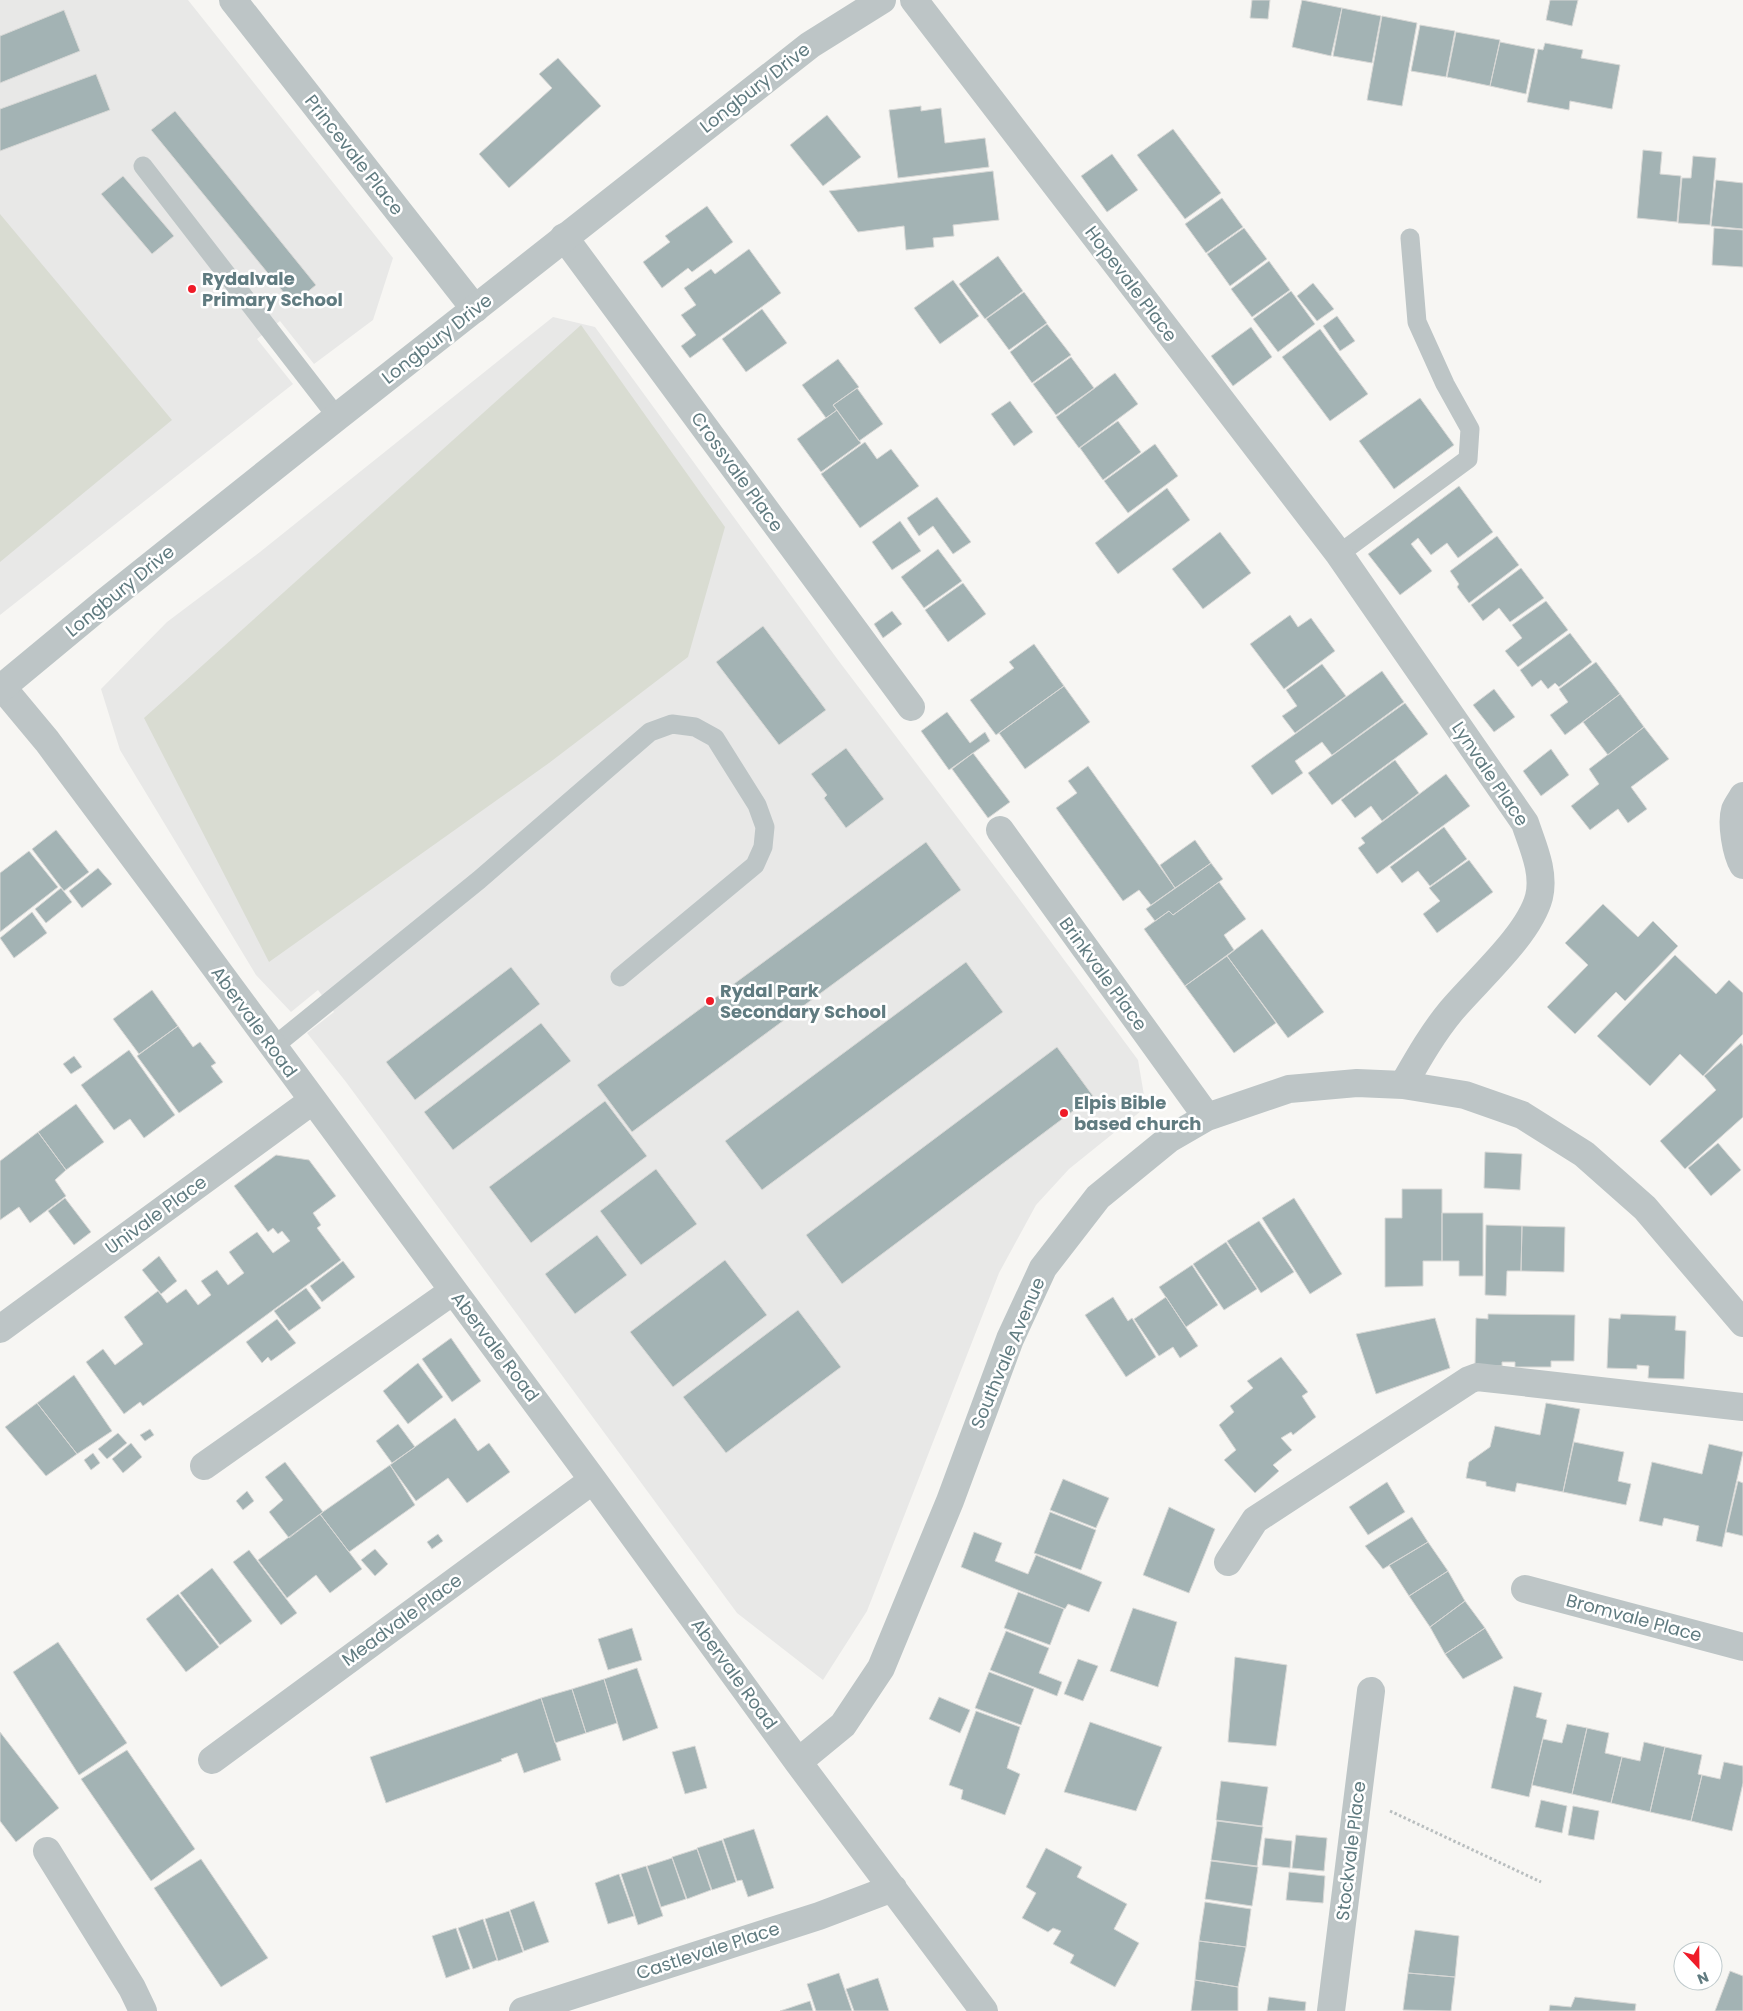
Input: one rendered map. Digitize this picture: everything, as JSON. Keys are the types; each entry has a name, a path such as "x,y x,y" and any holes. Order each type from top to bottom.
{"street":[{"name":"Princevale Place","path":"233,0 475,309"},
{"name":"Longbury Drive","path":"1,688 105,602 564,237 810,45 882,0"},
{"name":"Hopevale Place","path":"914,0 1343,561"},
{"name":"Crossvale Place","path":"564,237 911,707"},
{"name":"Lynvale Place","path":"1343,561 1526,823 1540,870 1539,897 1527,925 1430,1037 1403,1085"},
{"name":"Abervale Road","path":"1,688 47,741 593,1480 798,1762 984,2011"},
{"path":"1743,796 1735,810 1735,840 1743,864"},
{"name":"Brinkvale Place","path":"1000,830 1207,1117"},
{"name":"Southvale Avenue","path":"798,1762 843,1725 881,1668 950,1501 1010,1339 1043,1268 1098,1197 1169,1138 1207,1117 1289,1089 1357,1083 1403,1085 1465,1095 1522,1115 1584,1154 1645,1208 1743,1323"},
{"name":"Univale Place","path":"0,1329 312,1101"},
{"path":"204,1466 453,1291"},
{"path":"1228,1562 1255,1520 1469,1380 1477,1377 1743,1407"},
{"name":"Meadvale Place","path":"212,1760 593,1480"},
{"name":"Bromvale Place","path":"1526,1589 1743,1647"},
{"name":"Stockvale Place","path":"1331,2011 1371,1691"},
{"path":"47,1851 132,1988 143,2011"},
{"name":"Castlevale Place","path":"523,2011 819,1916 893,1888"}],"lane":[{"path":"143,166 337,417"},
{"path":"1343,561 1468,459 1470,428 1445,384 1417,322 1410,238"},
{"path":"273,1047 479,880 650,732 672,724 695,727 715,738 757,805 765,827 763,847 754,865 620,977"}],"path":[{"path":"1358,1796 1541,1882"}],"shaded area":[{"name":"Rydalvale Primary School","path":"0,0 188,0 393,258 373,320 314,364 280,321 257,339 293,384 0,615"},
{"path":"0,214 172,420 0,562"},
{"name":"Rydal Park Secondary School","path":"553,317 595,327 838,660 1017,896 1138,1060 1146,1107 1069,1169 1036,1205 999,1273 867,1611 823,1680 737,1613 346,1082 307,1033 334,1012 318,990 291,1012 256,975 120,750 101,689 167,622 260,552"},
{"path":"581,325 725,527 688,657 549,763 269,962 144,718"}],"building":[{"path":"1252,0 1270,0 1268,19 1250,18"},
{"path":"1302,0 1342,8 1331,56 1292,47"},
{"path":"1550,0 1578,0 1572,26 1546,20"},
{"path":"1342,8 1381,16 1372,63 1333,56"},
{"path":"64,10 80,51 0,83 0,36"},
{"path":"1382,16 1417,23 1402,106 1367,100"},
{"path":"1420,25 1455,31 1446,77 1411,71"},
{"path":"1456,32 1500,40 1490,86 1447,77"},
{"path":"1500,42 1535,49 1526,94 1490,86"},
{"path":"1545,43 1583,50 1581,58 1620,65 1612,109 1570,101 1569,110 1527,102 1538,49 1543,50"},
{"path":"558,58 601,106 509,188 479,154 552,88 539,74"},
{"path":"96,74 110,110 0,151 0,109"},
{"path":"921,106 921,111 941,108 945,143 985,138 989,167 898,178 889,110"},
{"path":"175,111 316,285 293,304 151,130"},
{"path":"827,115 861,157 823,186 790,145"},
{"path":"1173,129 1221,193 1185,219 1137,155"},
{"path":"1643,150 1662,152 1660,174 1681,176 1677,222 1637,218"},
{"path":"1112,154 1138,190 1107,212 1081,176"},
{"path":"1693,156 1716,158 1710,225 1678,223 1682,178 1691,178"},
{"path":"993,171 999,220 953,225 954,236 933,238 934,247 906,250 904,226 858,232 829,191"},
{"path":"123,176 174,236 152,254 101,194"},
{"path":"1716,180 1743,183 1743,229 1711,226"},
{"path":"1222,198 1243,227 1206,253 1185,224"},
{"path":"707,206 733,242 692,272 688,268 662,288 643,262 670,242 665,236"},
{"path":"1244,228 1267,259 1230,286 1207,254"},
{"path":"1714,228 1743,230 1743,267 1712,265"},
{"path":"749,249 781,293 690,358 681,346 696,335 681,315 696,305 684,288 711,269 715,274"},
{"path":"998,256 1023,291 985,319 959,284"},
{"path":"1269,261 1290,290 1252,317 1231,289"},
{"path":"953,280 979,316 940,344 914,308"},
{"path":"1313,283 1334,309 1317,321 1297,296"},
{"path":"1291,291 1315,324 1278,352 1253,319"},
{"path":"1024,292 1047,323 1009,350 986,319"},
{"path":"762,309 787,343 746,372 722,339"},
{"path":"1337,316 1355,341 1340,351 1323,326"},
{"path":"1047,324 1071,355 1032,383 1010,352"},
{"path":"1251,327 1272,357 1233,386 1211,356"},
{"path":"1320,329 1368,394 1330,421 1282,357"},
{"path":"1071,357 1094,388 1056,415 1033,384"},
{"path":"838,359 859,387 833,405 837,410 826,418 802,385"},
{"path":"1115,373 1138,404 1079,448 1056,417"},
{"path":"857,388 883,424 859,441 833,405"},
{"path":"1420,398 1454,445 1394,489 1359,441"},
{"path":"1010,401 1033,432 1014,446 991,414"},
{"path":"837,410 861,443 821,472 797,439"},
{"path":"1118,421 1141,452 1103,480 1080,448"},
{"path":"865,442 877,459 891,449 919,486 860,528 821,474"},
{"path":"1155,444 1178,476 1128,513 1104,481"},
{"path":"1459,486 1493,532 1458,558 1447,543 1431,555 1418,538 1411,544 1432,571 1400,595 1368,554"},
{"path":"1167,488 1190,520 1118,574 1095,543"},
{"path":"937,497 971,542 953,554 933,526 919,536 907,518"},
{"path":"900,521 921,551 892,570 872,542"},
{"path":"1220,532 1251,573 1203,609 1172,569"},
{"path":"1497,536 1519,565 1469,603 1457,587 1459,584 1450,571"},
{"path":"938,549 962,581 924,608 901,577"},
{"path":"1521,568 1544,598 1510,622 1499,608 1483,621 1471,605"},
{"path":"963,583 986,614 948,642 925,610"},
{"path":"1546,601 1568,630 1518,667 1505,651 1522,638 1512,625"},
{"path":"892,611 902,624 883,638 874,624"},
{"path":"1290,615 1298,627 1311,618 1335,651 1284,689 1250,644"},
{"path":"763,626 826,710 779,745 716,662"},
{"path":"1570,633 1592,662 1559,687 1555,683 1548,689 1541,680 1532,687 1520,670"},
{"path":"1034,644 1064,686 996,735 970,700 1014,668 1009,662"},
{"path":"1596,662 1620,694 1565,735 1550,715 1568,702 1559,689"},
{"path":"1322,664 1346,696 1295,733 1282,716 1297,706 1286,690"},
{"path":"1382,671 1404,702 1332,755 1322,742 1295,761 1303,773 1272,795 1251,766"},
{"path":"1064,686 1090,722 1025,769 999,733"},
{"path":"1494,689 1515,717 1494,732 1473,705"},
{"path":"1620,694 1644,727 1608,755 1583,722"},
{"path":"1405,703 1428,734 1332,805 1308,773"},
{"path":"947,712 970,743 985,732 990,741 949,770 921,731"},
{"path":"1644,727 1669,759 1631,787 1647,809 1628,823 1618,809 1590,830 1571,806 1599,784 1589,769"},
{"path":"846,748 884,799 846,828 824,798 827,795 811,774"},
{"path":"1551,749 1569,775 1541,796 1523,771"},
{"path":"973,753 1010,802 988,818 952,769"},
{"path":"1395,760 1419,793 1382,821 1371,806 1355,818 1341,800"},
{"path":"1088,766 1175,888 1151,905 1139,890 1123,901 1056,808 1077,793 1068,781"},
{"path":"1446,774 1470,806 1377,874 1358,848 1365,843 1361,838"},
{"path":"1444,827 1467,859 1430,886 1418,871 1402,883 1390,867"},
{"path":"56,830 89,872 64,891 32,849"},
{"path":"1195,840 1211,863 1175,888 1160,865"},
{"path":"926,842 961,890 632,1132 597,1085"},
{"path":"29,851 58,887 0,932 0,873"},
{"path":"1469,860 1493,892 1437,933 1423,914 1440,901 1429,888"},
{"path":"1211,863 1223,879 1173,915 1169,911 1155,921 1146,909"},
{"path":"98,868 112,884 82,908 69,891"},
{"path":"1219,882 1246,919 1224,935 1234,950 1185,986 1144,929 1169,911 1173,915"},
{"path":"61,888 72,902 46,923 35,909"},
{"path":"1603,904 1638,937 1653,921 1678,946 1625,1001 1616,992 1575,1034 1547,1007 1588,965 1565,943"},
{"path":"32,912 47,933 14,958 0,938"},
{"path":"1262,929 1324,1012 1288,1038 1227,956"},
{"path":"1675,955 1716,994 1729,980 1743,993 1743,1034 1703,1076 1680,1054 1650,1086 1597,1036"},
{"path":"1227,956 1276,1023 1234,1053 1185,986"},
{"path":"966,962 1003,1012 762,1190 725,1141"},
{"path":"511,967 540,1004 415,1100 386,1062"},
{"path":"152,990 178,1026 139,1054 113,1019"},
{"path":"541,1023 571,1061 453,1150 424,1112"},
{"path":"178,1026 193,1047 200,1042 216,1063 211,1066 223,1082 179,1113 137,1056"},
{"path":"1741,1043 1743,1046 1743,1117 1685,1169 1660,1141 1716,1090 1704,1076"},
{"path":"1057,1047 1093,1096 842,1284 806,1235"},
{"path":"129,1050 175,1115 144,1138 130,1119 114,1130 81,1085"},
{"path":"74,1056 82,1067 71,1074 63,1064"},
{"path":"605,1101 647,1156 531,1243 489,1187"},
{"path":"76,1104 104,1142 66,1170 38,1132"},
{"path":"38,1132 66,1170 55,1180 66,1196 30,1223 19,1207 0,1220 0,1161"},
{"path":"1718,1143 1741,1170 1711,1196 1688,1168"},
{"path":"1485,1152 1522,1154 1520,1190 1484,1188"},
{"path":"276,1155 309,1160 336,1196 313,1213 321,1225 317,1228 341,1260 143,1406 140,1402 124,1414 86,1362 103,1349 115,1365 143,1344 124,1317 158,1291 167,1303 186,1289 198,1305 211,1295 201,1281 217,1270 228,1285 244,1273 229,1252 257,1232 273,1253 290,1241 282,1231 278,1234 273,1228 268,1232 234,1186"},
{"path":"656,1169 697,1224 641,1265 600,1211"},
{"path":"1402,1189 1442,1189 1442,1261 1423,1261 1423,1286 1385,1287 1385,1218 1402,1218"},
{"path":"65,1198 91,1232 74,1245 48,1211"},
{"path":"1294,1198 1342,1274 1310,1294 1262,1218"},
{"path":"1442,1213 1483,1213 1483,1276 1459,1276 1459,1261 1442,1261"},
{"path":"1259,1221 1294,1272 1261,1293 1227,1241"},
{"path":"1486,1225 1522,1226 1521,1271 1507,1271 1506,1296 1485,1295"},
{"path":"1522,1226 1565,1227 1564,1272 1521,1271"},
{"path":"597,1235 627,1275 575,1314 545,1274"},
{"path":"1226,1242 1257,1289 1224,1310 1193,1264"},
{"path":"159,1256 177,1281 161,1294 142,1270"},
{"path":"725,1260 767,1315 673,1387 630,1332"},
{"path":"343,1261 355,1277 322,1302 310,1286"},
{"path":"1192,1265 1218,1305 1186,1327 1159,1287"},
{"path":"306,1288 321,1308 289,1331 274,1311"},
{"path":"1113,1297 1128,1321 1132,1318 1156,1357 1126,1377 1085,1315"},
{"path":"1166,1297 1198,1346 1180,1358 1173,1347 1159,1356 1134,1319"},
{"path":"798,1310 841,1367 726,1453 683,1397"},
{"path":"1488,1314 1575,1315 1574,1361 1551,1361 1551,1367 1515,1367 1515,1362 1502,1362 1502,1366 1475,1366 1476,1318 1488,1319"},
{"path":"1621,1314 1676,1316 1675,1330 1686,1331 1684,1379 1648,1378 1649,1366 1637,1365 1637,1369 1607,1368 1609,1318 1620,1319"},
{"path":"1435,1318 1450,1368 1376,1394 1356,1334"},
{"path":"277,1319 296,1343 271,1361 268,1357 262,1363 246,1342"},
{"path":"451,1338 481,1381 452,1402 422,1359"},
{"path":"1281,1357 1308,1392 1302,1396 1316,1417 1293,1435 1291,1432 1281,1438 1292,1450 1273,1465 1279,1471 1255,1493 1224,1460 1236,1450 1219,1425 1234,1412 1230,1406 1253,1388 1247,1381"},
{"path":"418,1363 443,1397 408,1424 383,1391"},
{"path":"74,1375 112,1431 77,1454 37,1403"},
{"path":"37,1403 77,1454 46,1476 5,1427"},
{"path":"1546,1403 1580,1409 1563,1492 1517,1483 1515,1492 1486,1486 1486,1482 1466,1478 1469,1462 1490,1447 1495,1426 1540,1435"},
{"path":"455,1418 478,1451 489,1443 510,1472 467,1503 448,1478 416,1501 390,1465"},
{"path":"398,1424 415,1447 392,1463 376,1441"},
{"path":"150,1429 154,1435 145,1441 140,1435"},
{"path":"118,1433 127,1443 107,1459 98,1449"},
{"path":"1574,1442 1624,1452 1618,1481 1631,1484 1626,1505 1563,1492"},
{"path":"131,1443 142,1457 123,1473 112,1459"},
{"path":"1709,1444 1743,1452 1722,1547 1696,1541 1699,1526 1664,1518 1662,1526 1639,1521 1652,1462 1702,1474"},
{"path":"93,1453 100,1463 91,1470 84,1460"},
{"path":"285,1462 323,1512 289,1538 269,1512 283,1500 265,1477"},
{"path":"390,1465 415,1505 349,1552 320,1514"},
{"path":"1063,1479 1109,1498 1096,1528 1050,1510"},
{"path":"1738,1481 1743,1483 1743,1536 1726,1532"},
{"path":"1387,1482 1405,1512 1368,1535 1349,1507"},
{"path":"247,1491 254,1501 243,1510 236,1501"},
{"path":"1169,1507 1215,1529 1189,1593 1143,1575"},
{"path":"1050,1512 1096,1530 1081,1570 1034,1553"},
{"path":"320,1514 362,1569 330,1593 316,1575 287,1598 258,1560"},
{"path":"1412,1517 1428,1542 1383,1569 1365,1546"},
{"path":"974,1532 1002,1543 995,1561 1028,1574 1036,1555 1102,1582 1089,1612 1068,1604 1065,1609 961,1567"},
{"path":"438,1534 443,1541 432,1549 427,1542"},
{"path":"1428,1542 1448,1571 1409,1596 1389,1565"},
{"path":"375,1549 388,1564 375,1576 361,1560"},
{"path":"249,1550 297,1613 281,1625 233,1562"},
{"path":"212,1568 252,1621 220,1645 180,1593"},
{"path":"1448,1571 1465,1601 1430,1627 1409,1596"},
{"path":"1018,1592 1064,1609 1050,1645 1004,1628"},
{"path":"178,1594 219,1647 186,1672 146,1619"},
{"path":"1465,1601 1485,1628 1445,1654 1430,1627"},
{"path":"1133,1608 1177,1622 1158,1687 1110,1671"},
{"path":"632,1628 642,1660 608,1670 598,1639"},
{"path":"1485,1628 1503,1658 1463,1679 1445,1654"},
{"path":"1006,1631 1049,1648 1039,1673 1062,1682 1057,1696 990,1670"},
{"path":"58,1642 127,1743 79,1775 13,1672"},
{"path":"1235,1657 1287,1665 1276,1746 1228,1742"},
{"path":"1078,1659 1098,1666 1083,1701 1064,1694"},
{"path":"637,1668 658,1728 623,1741 604,1679"},
{"path":"989,1672 1034,1689 1021,1725 975,1708"},
{"path":"604,1679 617,1723 586,1733 572,1689"},
{"path":"1514,1686 1542,1693 1536,1717 1547,1720 1529,1797 1491,1788"},
{"path":"572,1689 586,1733 555,1743 541,1698"},
{"path":"939,1697 970,1710 960,1733 929,1719"},
{"path":"541,1698 561,1760 524,1773 517,1753 501,1759 502,1761 386,1803 370,1757"},
{"path":"976,1711 1020,1727 1007,1768 1020,1774 1005,1815 961,1799 963,1790 949,1785"},
{"path":"1090,1722 1162,1747 1136,1811 1064,1792"},
{"path":"1567,1724 1587,1728 1572,1794 1532,1785 1543,1739 1562,1743"},
{"path":"1587,1728 1609,1733 1605,1753 1622,1757 1611,1803 1572,1794"},
{"path":"0,1732 59,1808 16,1842 0,1821"},
{"path":"1644,1742 1665,1747 1650,1812 1611,1803 1622,1757 1640,1761"},
{"path":"695,1746 707,1788 685,1794 672,1752"},
{"path":"1665,1747 1702,1755 1698,1774 1702,1775 1691,1821 1650,1812"},
{"path":"127,1750 195,1849 151,1881 81,1779"},
{"path":"1724,1762 1743,1766 1743,1783 1732,1831 1691,1821 1702,1775 1720,1779"},
{"path":"1221,1781 1268,1787 1262,1826 1216,1820"},
{"path":"1541,1800 1567,1806 1562,1833 1535,1827"},
{"path":"1573,1806 1599,1811 1594,1840 1568,1835"},
{"path":"1217,1821 1263,1827 1257,1866 1211,1860"},
{"path":"754,1829 774,1888 748,1897 742,1880 737,1881 723,1839"},
{"path":"1296,1835 1327,1838 1324,1871 1292,1868"},
{"path":"1265,1838 1292,1841 1290,1868 1262,1865"},
{"path":"722,1840 736,1882 712,1890 697,1848"},
{"path":"1046,1848 1082,1867 1077,1877 1127,1904 1114,1929 1139,1943 1115,1987 1070,1963 1074,1955 1053,1944 1061,1931 1053,1928 1048,1932 1022,1918 1036,1893 1026,1887"},
{"path":"697,1849 711,1890 687,1899 672,1857"},
{"path":"672,1858 686,1899 661,1907 647,1866"},
{"path":"201,1859 268,1958 221,1987 154,1888"},
{"path":"1211,1861 1258,1867 1252,1906 1205,1899"},
{"path":"646,1866 663,1916 638,1925 621,1874"},
{"path":"1289,1872 1325,1876 1323,1903 1286,1900"},
{"path":"619,1874 634,1916 608,1924 595,1883"},
{"path":"534,1901 549,1942 524,1951 510,1910"},
{"path":"1205,1902 1251,1909 1246,1947 1199,1941"},
{"path":"509,1911 523,1952 498,1961 485,1919"},
{"path":"483,1919 497,1960 473,1969 458,1928"},
{"path":"456,1928 470,1969 446,1978 432,1936"},
{"path":"1415,1930 1459,1936 1455,1977 1408,1973"},
{"path":"1199,1941 1246,1947 1238,1987 1195,1980"},
{"path":"1730,1971 1743,1976 1743,2011 1715,2011"},
{"path":"839,1973 852,2011 816,2011 807,1984"},
{"path":"1408,1973 1455,1977 1451,2011 1403,2010"},
{"path":"878,1978 889,2011 854,2011 846,1989"},
{"path":"1195,1980 1238,1987 1238,2011 1191,2011"},
{"path":"1269,1997 1306,2002 1305,2011 1267,2011"},
{"path":"1575,1997 1636,2004 1635,2011 1549,2011 1550,2005 1571,2007"},
{"path":"810,2001 813,2011 780,2011"}],"place":[{"name":"Rydalvale Primary School","path":"192,289"},
{"name":"Rydal Park Secondary School","path":"710,1001"},
{"name":"Elpis Bible based church","path":"1064,1113"}]}
